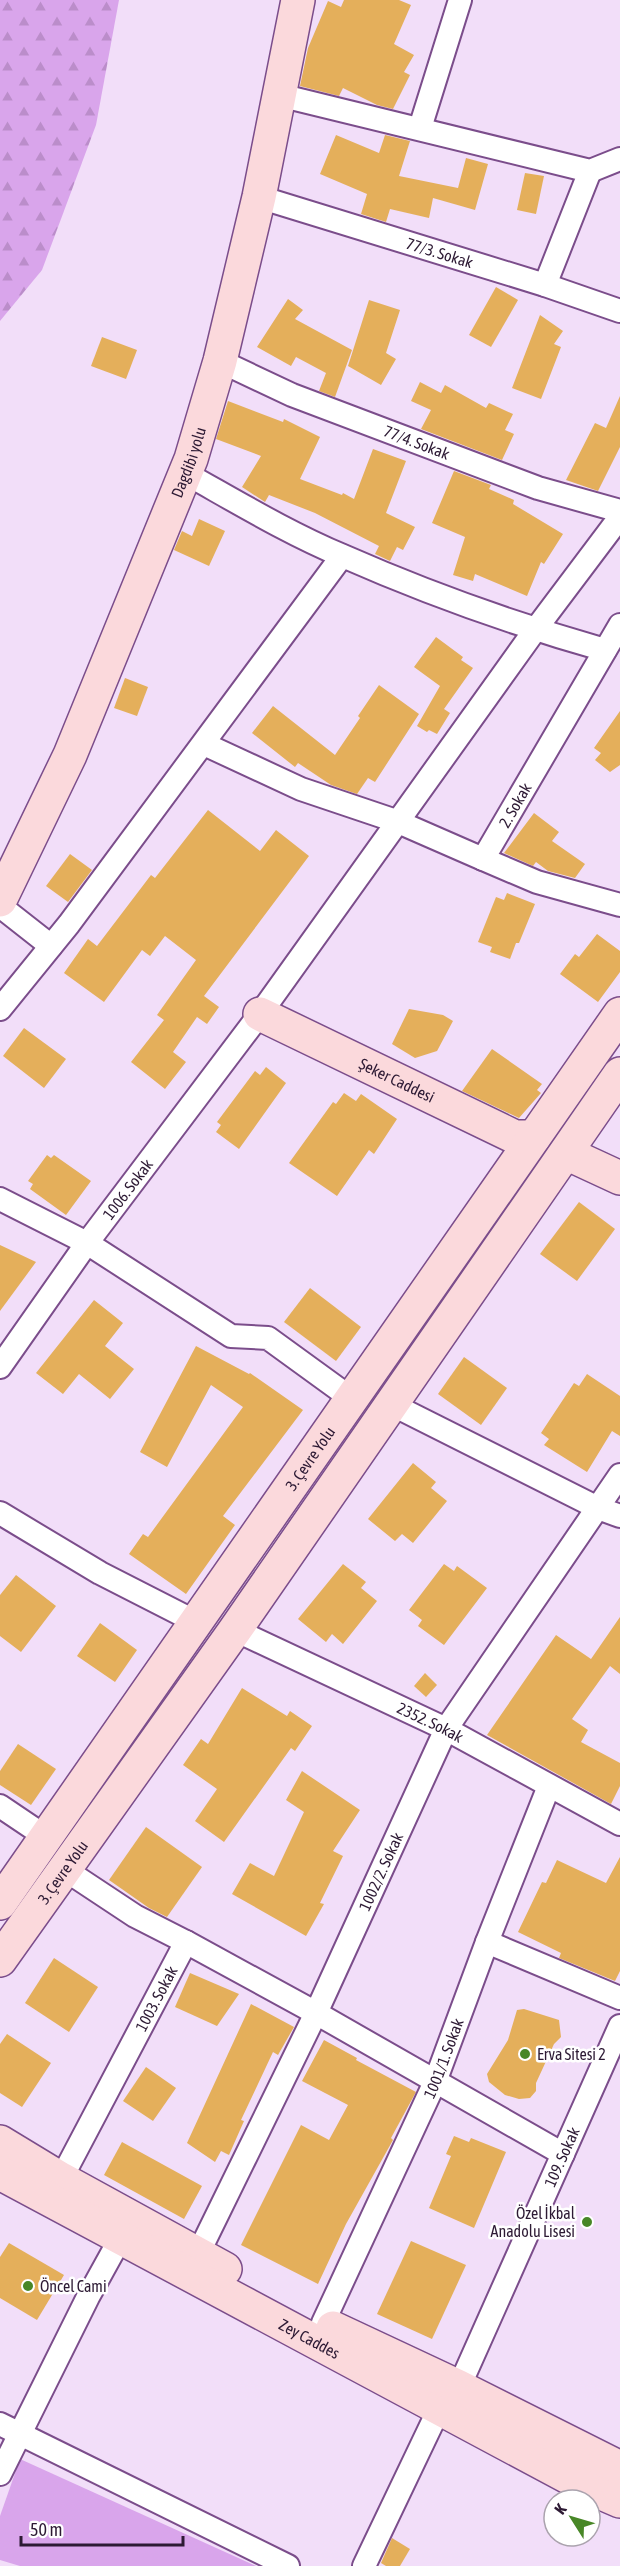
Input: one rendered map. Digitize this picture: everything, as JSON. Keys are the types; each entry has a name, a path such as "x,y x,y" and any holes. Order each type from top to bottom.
{"main road":[{"name":"Dagdibi yolu","path":"0,900 70,755 185,473 220,361 259,197 298,0"},
{"name":"Şeker Caddesi","path":"260,1014 515,1137 534,1137"},
{"name":"3. Çevre Yolu","path":"0,1903 620,1014"},
{"name":"3. Çevre Yolu","path":"0,1960 235,1630 620,1074"},
{"path":"566,1153 620,1178"},
{"name":"Zey Caddes","path":"0,2142 61,2179 323,2323 449,2398 583,2485 620,2501"},
{"name":"Zey Caddes","path":"0,2173 120,2239 449,2398 620,2468"}],"street":[{"path":"420,128 460,0"},
{"path":"279,95 590,171 618,163"},
{"path":"545,285 590,171"},
{"name":"77/3. Sokak","path":"259,197 545,285 620,311"},
{"name":"77/4. Sokak","path":"220,361 314,404 538,488 620,511"},
{"path":"185,473 251,510 342,556 535,630 605,650"},
{"name":"1006. Sokak","path":"0,1367 87,1243 260,1014 396,821 620,517"},
{"path":"0,1009 51,946 153,808 204,744 342,556"},
{"name":"2. Sokak","path":"483,859 620,625"},
{"path":"204,744 301,789 396,821 537,882 620,905"},
{"path":"0,906 51,946"},
{"path":"0,1199 87,1243 231,1336 268,1338 352,1400"},
{"path":"391,1404 598,1508 620,1516"},
{"name":"1002/2. Sokak","path":"198,2254 316,2013 446,1730 620,1475"},
{"path":"0,1513 100,1572 196,1622"},
{"name":"2352. Sokak","path":"235,1630 446,1730 620,1824"},
{"name":"1001/1. Sokak","path":"323,2323 435,2082 549,1786"},
{"path":"0,1806 46,1837"},
{"path":"64,1869 135,1916 316,2013 563,2154"},
{"name":"1003. Sokak","path":"61,2179 186,1942"},
{"path":"487,1942 620,1998"},
{"name":"109. Sokak","path":"363,2566 449,2398 620,2026"},
{"path":"0,2474 9,2429 120,2239"},
{"path":"9,2429 288,2566"}],"green space":[{"path":"0,0 119,0 96,125 42,270 0,321"},
{"path":"20,2459 256,2566 20,2566 0,2560 0,2516"}],"building":[{"path":"344,0 399,0 411,5 394,44 414,55 404,72 410,75 393,109 377,105 343,88 339,96 300,86 308,48 328,1 341,7"},
{"path":"336,135 379,153 385,135 410,141 399,176 458,188 466,158 488,164 475,210 433,198 429,218 390,209 386,222 361,214 367,194 320,174"},
{"path":"525,173 544,176 536,214 517,210"},
{"path":"496,287 518,300 491,347 469,335"},
{"path":"288,299 303,310 295,319 352,350 335,397 319,391 326,373 296,357 291,366 257,347"},
{"path":"369,300 400,310 386,353 396,359 381,385 348,366"},
{"path":"540,315 563,331 554,344 561,347 541,399 512,388"},
{"path":"102,337 137,350 126,379 91,366"},
{"path":"420,382 441,393 445,385 486,408 489,403 513,414 505,430 514,434 502,460 421,429 431,410 411,401"},
{"path":"620,396 620,447 598,491 566,480 595,423 606,428"},
{"path":"228,401 283,422 284,419 320,437 300,479 342,495 343,493 354,499 373,449 406,461 386,513 415,527 403,550 397,547 390,561 375,554 379,546 315,513 269,495 265,502 242,487 261,456 216,439"},
{"path":"454,471 491,485 489,489 514,500 513,504 563,534 544,564 541,562 527,596 475,574 473,581 453,575 465,537 432,523"},
{"path":"199,519 225,531 209,566 174,550 182,531 192,536"},
{"path":"436,637 463,657 461,660 473,668 444,709 450,713 437,734 429,730 427,732 417,726 440,686 414,667"},
{"path":"125,678 148,687 137,716 114,708"},
{"path":"379,685 419,714 375,782 368,778 357,794 331,785 298,763 295,767 252,733 273,706 335,755"},
{"path":"620,711 620,765 610,772 595,760 601,753 594,748"},
{"path":"208,810 260,851 276,830 309,856 204,996 219,1007 207,1024 197,1017 173,1052 186,1062 165,1089 131,1062 164,1020 157,1015 196,960 165,936 150,956 142,950 104,1002 64,973 88,939 97,946 151,875 155,878"},
{"path":"534,813 559,832 552,841 585,864 575,878 548,871 536,862 533,866 504,853"},
{"path":"70,854 92,870 68,902 46,886"},
{"path":"507,893 535,904 510,959 490,952 492,947 478,942 496,897 504,900"},
{"path":"597,934 620,951 620,972 598,1002 560,974 575,954 579,957"},
{"path":"409,1009 443,1015 453,1021 437,1051 415,1058 392,1044"},
{"path":"24,1028 66,1059 44,1088 3,1056"},
{"path":"492,1049 542,1084 537,1090 541,1093 519,1118 462,1091"},
{"path":"266,1067 286,1083 239,1149 216,1132 221,1125 217,1122 255,1071 260,1075"},
{"path":"344,1093 356,1101 361,1094 397,1119 374,1154 369,1150 337,1196 289,1163 333,1102 336,1104"},
{"path":"47,1155 51,1158 54,1155 91,1181 66,1215 30,1189 33,1184 28,1181"},
{"path":"579,1202 615,1229 577,1281 540,1254"},
{"path":"0,1245 36,1262 0,1311"},
{"path":"310,1288 361,1327 336,1361 284,1322"},
{"path":"94,1300 123,1323 105,1346 134,1369 110,1399 79,1374 63,1394 36,1373"},
{"path":"196,1346 250,1373 303,1410 223,1516 235,1525 186,1594 129,1554 143,1534 148,1537 243,1407 211,1385 167,1467 140,1452"},
{"path":"464,1357 507,1388 481,1425 438,1394"},
{"path":"587,1374 620,1396 620,1436 612,1431 587,1472 544,1445 549,1439 541,1433 574,1383 579,1386"},
{"path":"413,1463 436,1482 431,1488 447,1501 413,1543 402,1534 395,1541 368,1519"},
{"path":"343,1564 366,1582 361,1588 377,1601 343,1644 332,1634 326,1642 298,1619"},
{"path":"444,1564 454,1571 457,1566 487,1588 444,1645 418,1626 422,1620 409,1610"},
{"path":"16,1575 56,1606 21,1652 0,1636 0,1595"},
{"path":"620,1617 620,1674 610,1666 572,1719 588,1730 581,1742 620,1763 620,1786 611,1804 487,1735 556,1635 591,1659"},
{"path":"100,1623 137,1650 115,1682 77,1656"},
{"path":"425,1673 437,1685 426,1697 414,1686"},
{"path":"242,1688 287,1716 290,1711 312,1726 295,1751 291,1748 224,1842 195,1821 217,1789 183,1765 201,1739 208,1744"},
{"path":"18,1744 56,1769 31,1805 0,1785 0,1771"},
{"path":"302,1771 360,1810 333,1851 343,1856 320,1903 324,1904 306,1936 232,1894 250,1863 274,1876 304,1812 286,1800"},
{"path":"146,1827 202,1867 167,1917 149,1908 109,1880"},
{"path":"620,1857 620,1971 615,1981 559,1958 561,1953 518,1932 542,1882 546,1883 557,1860 606,1883"},
{"path":"54,1958 98,1987 69,2032 25,2003"},
{"path":"190,1973 239,1994 217,2026 175,2007"},
{"path":"251,2004 294,2027 278,2055 273,2052 241,2120 244,2121 229,2155 221,2151 215,2162 187,2143"},
{"name":"Erva Sitesi 2","path":"524,2009 559,2020 561,2037 554,2044 536,2083 536,2091 530,2098 519,2099 505,2095 489,2082 487,2074 508,2040 517,2010"},
{"path":"7,2034 51,2063 22,2107 0,2093 0,2044"},
{"path":"324,2040 416,2092 391,2138 393,2140 346,2224 318,2284 241,2245 301,2125 329,2140 348,2105 302,2081"},
{"path":"146,2067 176,2088 153,2121 123,2101"},
{"path":"454,2136 469,2142 471,2138 506,2152 474,2228 429,2208 451,2156 446,2154"},
{"path":"122,2142 202,2186 184,2219 104,2175"},
{"path":"411,2241 466,2265 432,2339 377,2314"},
{"name":"Öncel Cami","path":"9,2243 64,2275 37,2320 0,2298 0,2257"},
{"path":"392,2538 410,2549 400,2566 386,2566 381,2563"}],"place":[{"name":"Erva Sitesi 2","path":"525,2054"},
{"name":"Özel İkbal Anadolu Lisesi","path":"587,2222"},
{"name":"Öncel Cami","path":"28,2286"}]}
